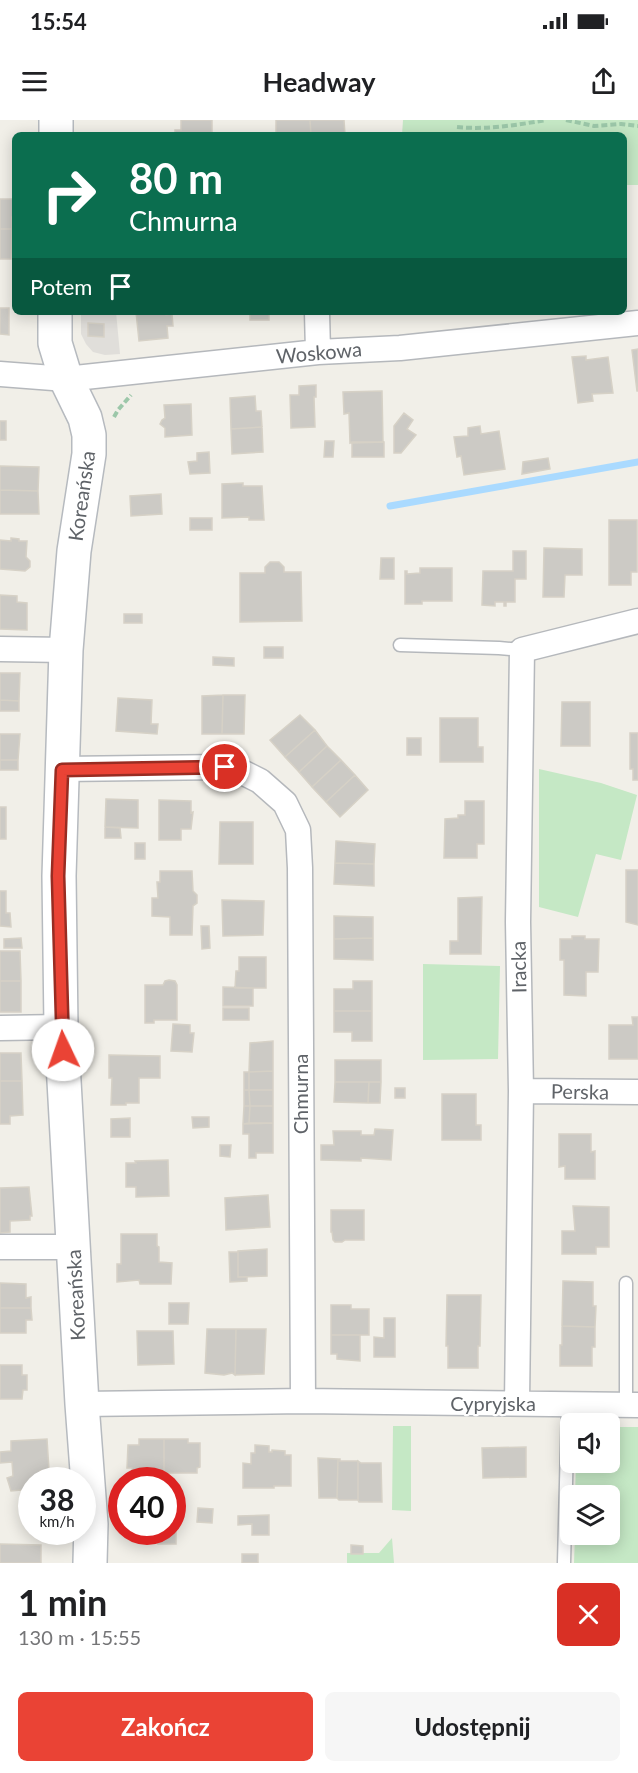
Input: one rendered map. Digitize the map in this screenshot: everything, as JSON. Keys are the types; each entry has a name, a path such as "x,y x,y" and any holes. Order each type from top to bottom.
{"street":[{"name":"Koreańska","path":"55,315 55,343 66,379 85,418 89,435 89,454 74,550 66,650 58,876 62,1027 82,1404 91,1524 90,1563"},
{"path":"317,315 318,352"},
{"name":"Woskowa","path":"0,374 66,379 318,352 400,348 638,322"},
{"path":"522,650 638,621"},
{"path":"0,649 66,650"},
{"name":"Iracka","path":"518,1403 521,1091 518,922 522,650"},
{"name":"Chmurna","path":"62,770 225,767 260,781 285,802 298,830 303,1401"},
{"path":"0,1028 62,1027"},
{"name":"Perska","path":"521,1091 638,1092"},
{"path":"0,1247 73,1246"},
{"path":"82,1404 303,1401"},
{"name":"Cypryjska","path":"303,1401 632,1405"}],"lane":[{"path":"400,645 522,650"},
{"path":"626,1283 632,1405"},
{"path":"564,1563 568,1404"}],"path":[{"path":"457,127 472,129 516,126 546,120"},
{"path":"566,120 594,126 621,124 638,126"}],"shaded area":[{"path":"81,315 116,315 120,354 105,355 93,352 81,334"}],"green space":[{"path":"403,120 638,120 638,185 627,185 627,132 402,132"},
{"path":"539,769 601,783 637,795 621,860 596,854 578,917 539,907"},
{"path":"423,964 500,966 498,1059 423,1060"},
{"path":"393,1426 411,1426 411,1511 392,1510"},
{"path":"620,1427 638,1427 638,1563 574,1563 575,1545 620,1545 620,1485 575,1485 576,1473 620,1473"},
{"path":"392,1538 394,1563 347,1563 347,1553 379,1553"}],"building":[{"path":"181,120 212,120 212,132 175,132 175,130 181,130"},
{"path":"276,120 310,120 311,132 276,132"},
{"path":"310,120 344,120 345,132 311,132"},
{"path":"0,199 12,199 12,229 0,229"},
{"path":"0,229 12,229 11,259 0,259"},
{"path":"0,308 9,308 9,335 0,334"},
{"path":"136,315 172,315 173,326 167,326 168,338 139,341"},
{"path":"250,315 269,315 269,320 250,320"},
{"path":"88,323 104,324 104,337 88,336"},
{"path":"638,349 638,391 637,391 632,350"},
{"path":"586,356 586,360 608,357 613,393 592,394 593,401 578,403 572,357"},
{"path":"316,385 315,427 291,428 290,395 299,395 299,386"},
{"path":"382,391 383,442 350,443 349,413 344,414 343,392"},
{"path":"255,396 256,411 261,411 262,427 231,429 230,398"},
{"path":"191,404 192,435 165,437 165,428 160,424 165,418 164,405"},
{"path":"404,413 413,420 407,429 416,435 401,453 394,453 394,426"},
{"path":"0,421 6,421 6,440 0,440"},
{"path":"480,426 481,434 499,431 505,469 464,475 461,456 457,457 454,437 468,436 468,428"},
{"path":"262,427 263,452 232,454 231,429"},
{"path":"325,441 334,441 333,457 324,457"},
{"path":"384,442 384,457 352,457 352,443"},
{"path":"209,452 210,473 190,474 188,462 197,461 197,453"},
{"path":"548,458 550,469 522,474 523,462"},
{"path":"0,466 39,467 38,491 0,490"},
{"path":"243,483 243,486 262,486 264,520 249,520 249,517 222,518 222,484"},
{"path":"0,490 38,491 39,514 0,514"},
{"path":"161,494 162,514 131,516 130,496"},
{"path":"190,518 212,518 212,530 190,530"},
{"path":"609,520 637,520 637,572 631,572 631,585 609,585"},
{"path":"11,538 27,541 26,557 30,561 30,567 25,571 0,569 0,540 11,541"},
{"path":"544,548 582,549 582,575 565,575 564,597 543,597"},
{"path":"513,551 526,551 526,579 515,579 515,602 506,602 506,606 504,602 495,602 495,606 482,605 483,571 513,571"},
{"path":"381,558 394,558 394,579 380,579"},
{"path":"270,562 279,562 284,567 284,572 301,572 302,621 240,622 240,573 265,573 265,567"},
{"path":"420,568 452,568 452,601 422,601 422,604 405,604 405,571 407,574 420,573"},
{"path":"0,595 17,596 17,602 27,603 27,630 0,629"},
{"path":"124,614 142,614 142,623 124,623"},
{"path":"264,647 283,647 283,658 264,658"},
{"path":"213,657 234,658 234,666 213,665"},
{"path":"0,673 20,673 19,701 0,700"},
{"path":"223,695 245,695 244,734 222,734"},
{"path":"223,695 222,734 202,734 202,696"},
{"path":"118,698 152,700 151,724 158,724 157,734 116,731"},
{"path":"0,700 19,701 19,711 0,711"},
{"path":"562,702 590,702 590,746 561,746"},
{"path":"300,715 315,730 285,757 270,740"},
{"path":"440,718 478,718 478,747 483,747 483,762 440,762"},
{"path":"315,730 327,746 299,772 285,757"},
{"path":"630,733 638,733 638,780 633,780 633,769 630,769"},
{"path":"0,734 20,734 18,760 0,760"},
{"path":"407,738 421,738 421,755 407,755"},
{"path":"327,746 341,760 312,787 299,772"},
{"path":"0,760 18,760 18,770 0,770"},
{"path":"341,760 355,775 326,802 312,787"},
{"path":"355,775 368,790 340,817 326,802"},
{"path":"106,799 138,800 138,828 105,827"},
{"path":"159,800 191,801 191,813 193,812 191,829 181,829 181,840 159,840"},
{"path":"465,801 484,801 484,844 477,844 477,858 444,858 445,819 465,815"},
{"path":"0,807 6,807 6,839 0,839"},
{"path":"220,822 253,822 253,864 219,864"},
{"path":"105,827 120,828 121,838 105,838"},
{"path":"336,841 375,844 374,864 335,863"},
{"path":"135,843 145,843 145,859 135,859"},
{"path":"335,863 374,864 374,886 334,884"},
{"path":"626,870 638,870 638,925 626,922"},
{"path":"160,871 192,871 193,891 197,895 197,903 193,906 192,935 170,935 170,917 152,916 152,898 158,898 157,882 160,882"},
{"path":"0,891 6,891 6,913 10,913 11,927 0,926"},
{"path":"482,897 481,954 450,954 450,941 458,941 458,898"},
{"path":"222,900 264,901 263,935 223,936"},
{"path":"334,916 373,917 373,938 334,939"},
{"path":"201,926 209,926 210,948 202,949"},
{"path":"572,936 599,939 598,972 586,972 586,996 564,995 564,960 560,960 560,939 572,939"},
{"path":"21,938 22,948 4,948 4,939"},
{"path":"373,938 373,960 334,959 334,939"},
{"path":"0,951 20,951 21,981 0,981"},
{"path":"239,957 266,957 266,988 235,988"},
{"path":"169,980 175,981 177,985 177,1020 154,1020 154,1023 145,1023 145,985 163,985"},
{"path":"0,981 21,981 21,1012 0,1012"},
{"path":"353,981 372,981 372,1011 334,1011 334,989 353,989"},
{"path":"223,987 253,988 253,1006 223,1006"},
{"path":"223,1008 249,1008 249,1020 223,1020"},
{"path":"334,1011 372,1011 372,1041 352,1041 352,1032 334,1032"},
{"path":"632,1017 638,1017 638,1059 609,1059 609,1025 633,1025"},
{"path":"173,1024 190,1025 190,1033 194,1033 192,1052 171,1051"},
{"path":"273,1041 273,1071 249,1072 250,1043"},
{"path":"0,1053 21,1053 22,1081 0,1081"},
{"path":"109,1055 160,1056 160,1078 139,1078 139,1103 111,1105 112,1078 109,1078"},
{"path":"335,1060 381,1060 381,1082 335,1082"},
{"path":"273,1071 273,1090 249,1090 249,1072"},
{"path":"244,1072 249,1072 249,1090 244,1090"},
{"path":"0,1081 22,1081 23,1115 10,1116 10,1124 0,1124"},
{"path":"335,1082 369,1082 368,1103 334,1102"},
{"path":"369,1082 381,1082 380,1103 368,1103"},
{"path":"395,1088 405,1088 405,1098 395,1098"},
{"path":"244,1090 249,1090 250,1106 244,1106"},
{"path":"249,1090 273,1090 273,1106 250,1106"},
{"path":"442,1094 476,1094 476,1125 481,1125 481,1140 442,1140"},
{"path":"244,1106 250,1106 249,1123 243,1124"},
{"path":"250,1106 273,1106 273,1123 249,1123"},
{"path":"192,1117 209,1117 209,1127 193,1128"},
{"path":"130,1118 130,1137 111,1137 111,1119"},
{"path":"273,1123 273,1153 256,1153 256,1158 249,1158 249,1134 243,1134 243,1124"},
{"path":"375,1129 393,1130 391,1160 361,1158 361,1161 321,1160 321,1145 334,1145 333,1131 361,1131 361,1135 374,1135"},
{"path":"559,1134 591,1134 591,1152 595,1151 595,1179 565,1179 565,1166 559,1167"},
{"path":"220,1145 231,1145 230,1157 220,1156"},
{"path":"168,1160 169,1196 136,1197 136,1187 126,1187 126,1163"},
{"path":"29,1187 32,1216 30,1220 10,1221 10,1232 0,1233 0,1188"},
{"path":"268,1195 270,1227 226,1230 225,1198"},
{"path":"573,1206 609,1207 609,1247 596,1247 596,1254 562,1254 562,1231 575,1231"},
{"path":"331,1210 364,1210 364,1240 335,1242 331,1232"},
{"path":"121,1234 157,1234 159,1262 172,1263 171,1284 140,1284 139,1280 117,1282 117,1264 121,1264"},
{"path":"267,1249 267,1276 238,1277 238,1251"},
{"path":"229,1252 238,1252 238,1277 247,1277 247,1281 230,1282"},
{"path":"563,1281 593,1282 593,1306 596,1306 595,1327 562,1326"},
{"path":"0,1283 26,1284 26,1298 31,1297 31,1308 0,1308"},
{"path":"447,1295 481,1295 478,1368 448,1368"},
{"path":"169,1303 189,1303 188,1324 169,1324"},
{"path":"331,1305 351,1305 351,1309 369,1309 369,1335 331,1335"},
{"path":"0,1308 31,1308 32,1320 26,1320 26,1333 0,1333"},
{"path":"384,1318 395,1318 395,1357 374,1357 374,1337 384,1338"},
{"path":"562,1326 595,1327 592,1366 560,1366"},
{"path":"207,1329 236,1329 235,1375 205,1373"},
{"path":"236,1329 266,1329 264,1374 235,1375"},
{"path":"137,1331 173,1331 174,1364 138,1365"},
{"path":"331,1335 360,1335 360,1361 337,1359 337,1354 331,1354"},
{"path":"0,1365 22,1365 22,1375 27,1375 27,1390 23,1390 22,1399 0,1399"},
{"path":"47,1439 49,1467 18,1467 18,1490 11,1491 7,1478 13,1476 12,1462 0,1463 0,1452 11,1451 11,1441"},
{"path":"139,1439 164,1439 164,1467 127,1467 128,1445 139,1445"},
{"path":"164,1439 188,1439 188,1443 200,1443 200,1467 197,1468 197,1473 186,1473 186,1467 164,1467"},
{"path":"255,1445 269,1446 269,1452 272,1450 285,1451 285,1455 291,1455 291,1486 243,1488 243,1463 251,1464 251,1453 255,1453"},
{"path":"526,1447 526,1477 483,1478 482,1448"},
{"path":"318,1458 338,1459 337,1498 319,1498"},
{"path":"338,1459 358,1461 358,1500 339,1500 337,1498"},
{"path":"358,1461 381,1463 382,1502 359,1502"},
{"path":"198,1508 213,1509 212,1523 197,1522"},
{"path":"269,1515 269,1535 252,1535 252,1524 238,1525 238,1516"},
{"path":"0,1544 41,1545 41,1563 0,1563"},
{"path":"351,1545 363,1546 363,1554 351,1554"},
{"path":"242,1554 258,1554 258,1563 242,1563"}],"waterway":[{"path":"390,506 638,462"}],"route":[{"path":"63,1050 58,876 62,770 225,767"}]}
